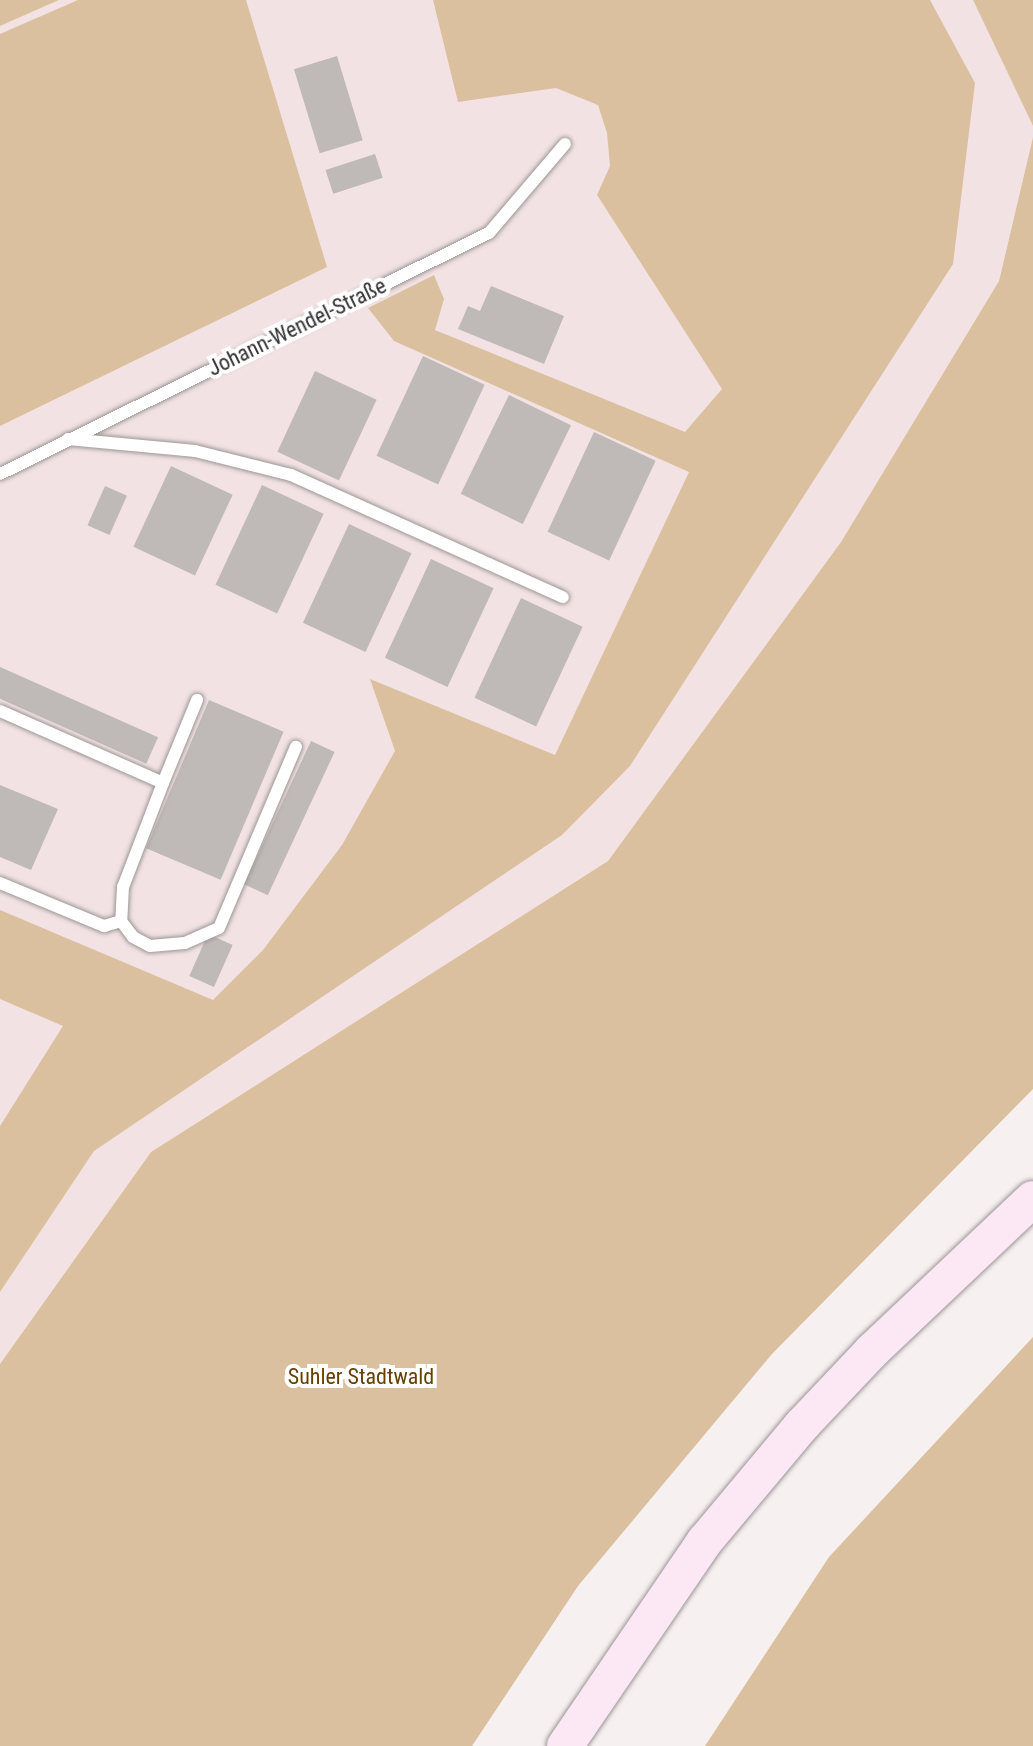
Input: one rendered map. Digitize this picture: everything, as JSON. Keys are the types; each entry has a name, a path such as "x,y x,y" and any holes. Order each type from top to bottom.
{"main road":[{"path":"565,1746 705,1541 802,1425 872,1351 1033,1199"}],"lane":[{"name":"Johann-Wendel-Straße","path":"0,474 489,233 565,144"},
{"path":"68,439 195,451 291,475 563,597"},
{"path":"197,700 123,887 121,921 133,937 150,946 185,943 219,928 296,747"},
{"path":"0,711 163,783"},
{"path":"0,883 104,926 121,921"}],"shaded area":[{"path":"59,0 973,0 1033,126 1033,137 999,281 841,542 608,861 151,1152 0,1364 0,26"}],"green space":[{"path":"0,0 59,0 0,26"},
{"path":"78,0 246,0 327,267 0,426 0,34"},
{"path":"433,0 930,0 975,83 953,264 630,766 562,835 94,1151 0,1292 0,1126 63,1026 0,999 0,910 213,1000 263,950 342,845 395,751 370,679 555,755 689,472 394,341 368,308 434,275 444,299 435,330 685,432 722,389 597,195 610,166 607,133 598,105 556,88 458,102"},
{"path":"973,0 1033,0 1033,126"},
{"name":"Suhler Stadtwald","path":"1033,137 1033,1089 772,1354 578,1586 472,1746 0,1746 0,1364 151,1152 608,861 841,542 999,281"},
{"path":"1033,1337 1033,1746 705,1746 829,1557"}],"building":[{"path":"337,56 363,140 320,153 294,69"},
{"path":"375,154 383,178 333,194 326,170"},
{"path":"491,286 564,316 544,364 458,329 468,306 480,311"},
{"path":"423,356 485,385 438,484 377,456"},
{"path":"315,371 377,400 339,480 277,452"},
{"path":"509,395 571,425 523,524 461,494"},
{"path":"594,432 656,461 609,560 548,532"},
{"path":"171,466 233,495 195,575 133,547"},
{"path":"262,485 324,514 277,613 216,585"},
{"path":"105,486 127,496 109,535 88,525"},
{"path":"349,524 412,553 365,652 303,623"},
{"path":"431,559 494,588 447,687 385,658"},
{"path":"521,598 583,627 536,726 475,698"},
{"path":"0,667 158,737 146,764 0,699"},
{"path":"209,700 284,732 221,880 146,848"},
{"path":"311,741 335,752 268,895 244,884"},
{"path":"0,785 58,809 31,870 0,857"},
{"path":"208,934 233,945 214,987 189,976"}]}
